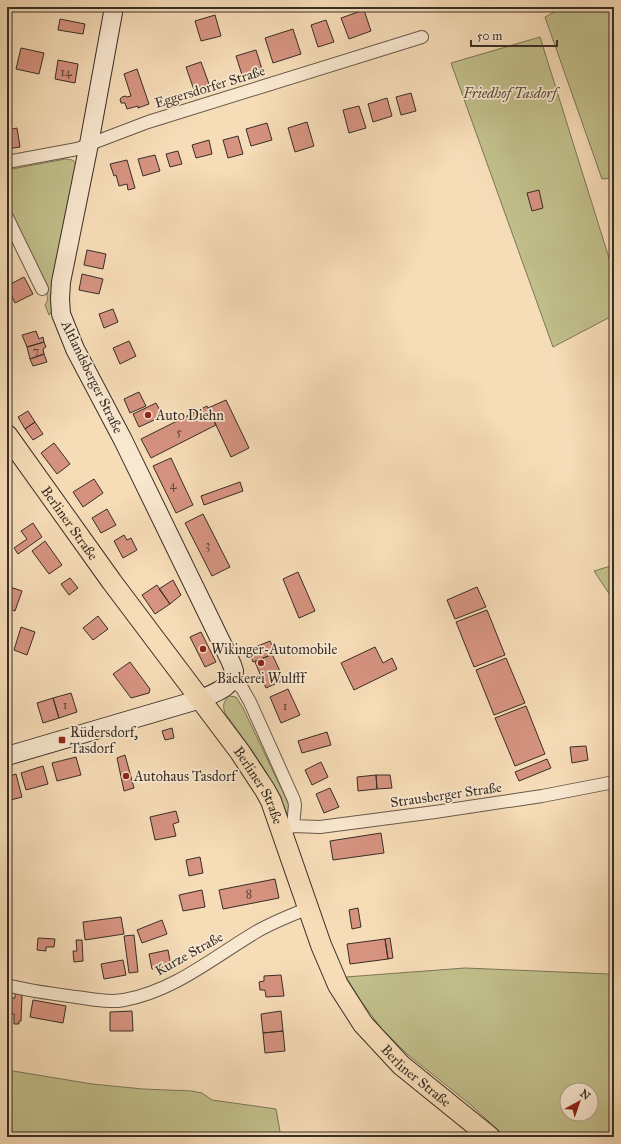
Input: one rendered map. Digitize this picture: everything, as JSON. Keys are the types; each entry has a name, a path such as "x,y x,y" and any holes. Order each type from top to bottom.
{"main road":[{"name":"Altlandsberger Straße","path":"114,7 90,144 61,282 61,314 75,349 123,440 230,658 234,671 232,680"},
{"name":"Berliner Straße","path":"7,435 112,582 201,699 265,790 287,829 321,945 338,985 363,1024 401,1065 490,1137"},
{"path":"7,756 201,699 225,686 232,680"}],"street":[{"name":"Eggersdorfer Straße","path":"7,162 77,149 148,122 422,37"},
{"path":"7,216 42,289"},
{"path":"232,680 242,688 250,702 294,800 295,805 287,829"},
{"name":"Strausberger Straße","path":"287,829 320,827 428,813 542,796 614,782"},
{"name":"Kurze Straße","path":"7,985 53,994 106,1001 138,997 174,983 257,932 292,914 309,908"}],"green space":[{"path":"564,7 614,7 614,178 602,179 545,17"},
{"name":"Friedhof Tasdorf","path":"540,37 614,274 614,315 553,347 451,63"},
{"path":"65,159 72,160 77,165 54,308 49,315 45,305 47,299 46,289 7,210 7,170"},
{"path":"614,565 614,601 594,571"},
{"path":"229,696 236,697 243,708 289,805 289,815 287,814 275,787 267,774 225,713 224,703"},
{"path":"465,968 614,973 614,1137 505,1137 471,1105 407,1054 381,1028 361,1001 346,977"},
{"path":"7,1070 92,1084 143,1089 192,1091 202,1093 212,1100 276,1109 281,1137 7,1137"}],"building":[{"path":"364,10 371,31 349,39 341,18"},
{"path":"215,15 221,36 201,41 195,21"},
{"path":"60,19 85,24 83,34 58,30"},
{"path":"326,20 334,42 318,47 311,25"},
{"path":"293,29 301,54 273,63 265,38"},
{"path":"21,48 44,53 39,74 16,69"},
{"path":"256,50 262,69 242,75 236,56"},
{"path":"58,60 78,64 75,83 55,79"},
{"path":"201,62 209,84 194,90 186,67"},
{"path":"137,69 149,104 138,108 138,106 127,109 125,103 121,103 120,99 125,96 131,96 124,74"},
{"path":"411,93 416,111 401,115 396,97"},
{"path":"387,98 392,116 373,122 368,104"},
{"path":"359,106 366,128 349,133 343,110"},
{"path":"307,122 314,146 295,152 288,128"},
{"path":"267,123 272,140 251,146 246,129"},
{"path":"17,128 20,147 7,149 7,130"},
{"path":"238,136 243,154 228,158 223,140"},
{"path":"209,140 212,154 196,158 192,145"},
{"path":"178,151 182,164 170,167 166,154"},
{"path":"155,155 160,171 143,176 138,159"},
{"path":"127,160 135,188 128,190 127,184 119,186 116,175 114,176 110,164"},
{"path":"539,190 543,208 532,211 527,193"},
{"path":"87,250 106,254 103,269 84,265"},
{"path":"82,274 103,279 99,294 79,290"},
{"path":"24,277 33,294 15,303 7,286"},
{"path":"113,309 118,322 104,328 99,314"},
{"path":"36,331 39,339 43,337 44,342 27,347 22,335"},
{"path":"129,341 136,356 120,364 113,348"},
{"path":"44,342 46,347 43,349 44,354 30,359 27,347"},
{"path":"44,354 47,362 33,366 30,359"},
{"path":"139,392 146,406 130,413 124,399"},
{"path":"226,400 249,448 231,457 208,408"},
{"name":"Auto Diehn","path":"156,403 163,416 139,427 133,414"},
{"path":"207,406 216,425 151,458 141,439"},
{"path":"28,411 35,422 25,429 18,417"},
{"path":"35,422 43,434 33,440 25,429"},
{"path":"54,443 70,464 57,474 41,453"},
{"path":"171,458 193,505 176,513 153,466"},
{"path":"94,479 103,493 83,507 73,492"},
{"path":"240,482 243,491 204,505 201,496"},
{"path":"107,509 116,525 101,533 92,518"},
{"path":"203,514 230,567 212,576 185,523"},
{"path":"33,523 42,537 18,554 14,548 27,539 21,531"},
{"path":"124,535 127,540 131,538 137,550 123,558 114,541"},
{"path":"45,541 62,565 49,574 32,551"},
{"path":"298,572 315,611 299,618 283,579"},
{"path":"70,578 78,588 69,595 61,584"},
{"path":"173,580 181,595 170,604 159,589"},
{"path":"157,585 170,604 155,614 142,595"},
{"path":"7,586 22,591 15,611 7,608"},
{"path":"477,587 486,607 455,619 447,600"},
{"path":"487,610 505,655 474,667 456,622"},
{"path":"98,616 108,629 93,640 83,628"},
{"path":"21,627 35,632 27,655 14,650"},
{"name":"Wikinger-Automobile","path":"201,632 216,662 205,667 190,637"},
{"path":"270,641 276,653 253,662 248,650"},
{"path":"375,647 383,663 392,658 397,669 354,690 341,663"},
{"path":"272,654 284,680 266,688 255,662"},
{"path":"506,658 525,703 494,715 476,670"},
{"path":"130,662 150,689 149,693 131,698 113,674"},
{"path":"288,689 300,715 281,723 270,697"},
{"path":"71,693 77,712 59,718 53,698"},
{"path":"53,698 59,718 43,723 37,703"},
{"path":"526,706 545,754 515,766 495,718"},
{"path":"172,728 174,738 165,740 162,731"},
{"path":"327,732 331,745 302,753 298,741"},
{"path":"586,746 588,760 572,763 570,747"},
{"name":"Autohaus Tasdorf","path":"125,755 134,788 124,791 117,758"},
{"path":"76,757 81,775 57,781 52,763"},
{"path":"547,759 551,768 519,781 515,772"},
{"path":"321,762 328,777 312,785 305,770"},
{"path":"43,766 48,784 26,790 21,773"},
{"path":"16,774 22,797 7,801 7,777"},
{"path":"376,775 390,775 392,788 377,789"},
{"path":"376,775 377,789 358,791 357,777"},
{"path":"330,788 339,807 324,813 316,794"},
{"path":"176,811 179,822 173,824 176,836 155,840 150,817"},
{"path":"381,833 384,853 333,860 330,841"},
{"path":"200,857 203,873 189,876 186,860"},
{"path":"275,879 279,898 223,909 219,890"},
{"path":"202,890 205,907 183,911 179,895"},
{"path":"358,908 361,927 352,929 349,910"},
{"path":"121,917 124,934 85,940 83,922"},
{"path":"162,920 167,934 142,943 137,930"},
{"path":"134,935 138,972 129,973 124,936"},
{"path":"38,938 55,939 54,947 46,947 46,951 37,950"},
{"path":"390,938 393,958 388,959 385,939"},
{"path":"385,939 388,959 350,964 347,944"},
{"path":"76,940 82,940 83,961 74,962 73,951 77,951"},
{"path":"168,950 171,966 152,969 149,954"},
{"path":"123,960 126,975 104,979 101,964"},
{"path":"281,975 284,996 266,997 265,990 260,990 259,982 264,981 264,976"},
{"path":"15,993 22,995 21,1021 19,1021 19,1024 14,1024 14,1014 9,1014 9,998 15,998"},
{"path":"33,1000 66,1006 63,1023 30,1017"},
{"path":"132,1011 133,1031 110,1031 110,1012"},
{"path":"281,1011 283,1031 263,1033 261,1014"},
{"path":"283,1031 285,1051 265,1053 263,1033"}],"place":[{"name":"Auto Diehn","path":"148,415"},
{"name":"Wikinger-Automobile","path":"203,649"},
{"name":"Bäckerei Wulfff","path":"261,663"},
{"name":"Rüdersdorf, Tasdorf","path":"62,740"},
{"name":"Autohaus Tasdorf","path":"126,776"}]}
